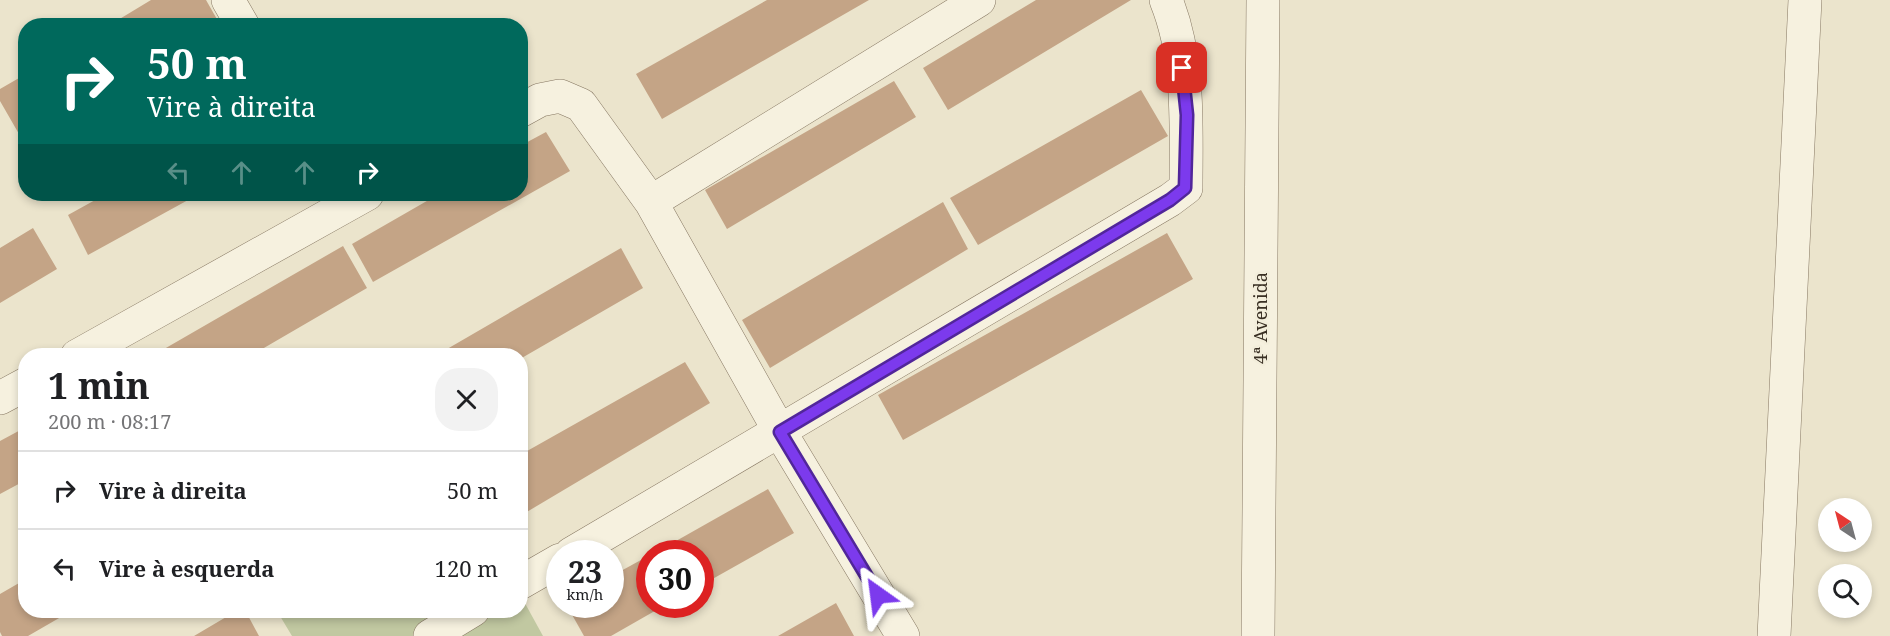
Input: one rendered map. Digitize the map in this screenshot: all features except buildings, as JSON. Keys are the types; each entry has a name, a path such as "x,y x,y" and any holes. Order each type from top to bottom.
{"street":[{"path":"228,0 238,18"},
{"path":"651,202 979,0"},
{"path":"595,540 1160,207 1185,188 1187,115 1179,45 1166,0"},
{"name":"4ª Avenida","path":"1258,636 1263,0"},
{"path":"1774,636 1805,0"},
{"path":"528,107 540,100 560,96 581,105 651,202 780,432 903,636"},
{"path":"91,348 347,201"},
{"path":"0,398 18,388"},
{"path":"528,578 546,568"},
{"path":"430,636 460,618"}],"green space":[{"path":"528,609 543,636 292,636 281,618 528,618"}],"route":[{"path":"878,595 780,432 1170,200 1185,188 1187,115 1182,68"}]}
